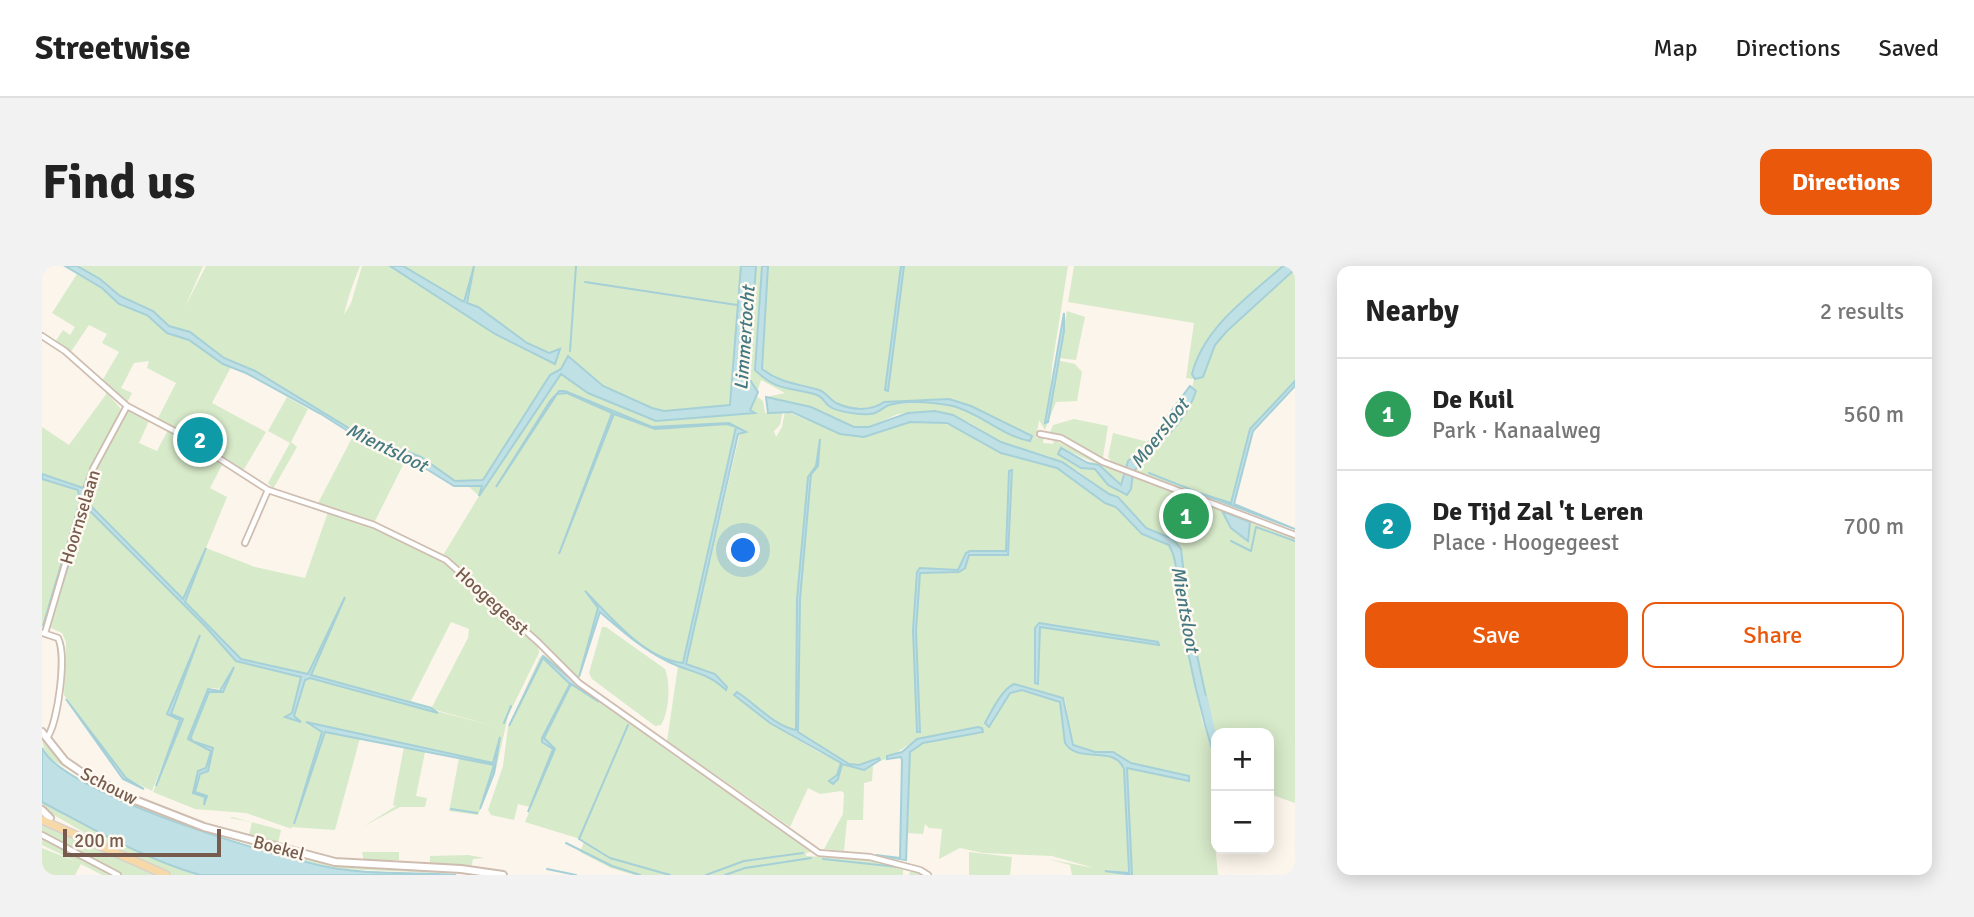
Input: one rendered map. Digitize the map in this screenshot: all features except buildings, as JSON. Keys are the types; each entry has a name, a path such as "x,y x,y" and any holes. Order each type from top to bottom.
{"main road":[{"path":"44,815 62,827 166,875"}],"street":[{"name":"Hoogegeest","path":"42,336 65,351 127,406 184,436 268,489 374,525 446,560 538,642 579,683 819,853 870,857 920,870 928,875"},
{"name":"Hoornselaan","path":"43,633 93,469 127,406"},
{"path":"1040,434 1048,433 1061,438 1086,454 1122,470 1295,535"},
{"path":"245,543 268,489"},
{"path":"43,633 59,640 61,655 58,701 44,735"},
{"name":"Schouw","path":"44,735 65,761 81,772 182,818"},
{"name":"Boekel","path":"182,818 335,862 461,869 503,875"},
{"path":"42,835 118,875"}],"green space":[{"path":"77,266 203,266 185,307 206,266 360,266 344,315 351,303 362,266 389,266 495,334 555,364 560,350 550,352 531,346 487,313 466,303 474,266 741,266 733,398 730,405 664,411 652,408 603,386 568,356 561,369 550,375 483,480 455,481 421,457 352,430 255,371 224,358 190,332 169,326 153,311 120,296 100,279"},
{"path":"403,266 473,266 466,301 464,302"},
{"path":"756,266 762,266 755,369 771,383 818,396 830,407 851,413 867,414 886,406 916,403 956,407 1030,441 1031,436 971,406 949,399 884,402 867,409 854,408 836,403 821,391 783,380 762,369 768,266 901,266 885,389 887,391 904,266 1068,266 1052,366 1048,422 1057,360 1075,364 1082,372 1077,401 1056,402 1045,430 1039,420 1036,438 1044,437 1043,443 1053,444 1054,440 1123,472 1122,484 1118,484 1095,463 1061,448 1085,469 1095,469 1126,495 1133,480 1131,475 1295,539 1295,803 1274,796 1274,728 1213,728 1189,618 1181,549 1146,528 1119,497 1109,494 1078,471 1048,456 1001,442 970,423 935,411 898,414 869,427 854,427 811,407 766,397 785,393 761,380 757,392 748,378"},
{"path":"1074,266 1283,266 1242,301 1217,327 1198,357 1192,374 1198,379 1203,377 1215,345 1226,332 1295,269 1295,381 1250,429 1231,503 1133,472 1187,411 1194,379 1186,378 1194,323 1068,302"},
{"path":"77,274 102,288 119,304 147,315 166,333 189,340 231,367 212,403 266,432 243,471 210,449 214,439 199,429 192,439 157,420 176,383 147,368 149,361 134,363 121,388 132,393 127,403 102,381 119,352 102,343 107,334 89,325 70,353 55,342 63,330 70,335 75,327 52,313"},
{"path":"1067,311 1085,317 1076,360 1058,358"},
{"path":"561,373 589,393 656,421 755,413 750,410 755,395 763,401 765,413 783,411 780,425 774,431 776,437 782,427 785,411 840,434 864,437 910,422 925,420 955,426 1001,453 1057,468 1105,503 1115,507 1142,534 1169,545 1177,562 1178,601 1202,720 1211,748 1211,854 1216,854 1218,875 1132,875 1127,768 1189,776 1131,763 1113,752 1095,752 1073,745 1065,700 1014,684 998,703 991,726 1010,693 1022,690 1060,702 1067,747 1107,756 1120,763 1124,769 1128,874 1106,869 1124,875 1072,875 1070,865 1047,859 1094,868 1052,856 983,853 960,848 939,859 942,829 929,828 925,824 923,834 907,833 910,752 918,746 965,735 980,727 917,739 887,759 859,765 849,764 798,733 800,599 811,474 818,466 820,439 816,466 808,477 797,599 796,730 773,719 737,693 734,695 781,729 823,754 842,763 859,767 873,766 872,781 864,783 863,820 847,820 844,851 824,849 843,814 844,793 841,791 820,794 808,788 790,827 667,741 678,666 711,676 725,689 728,688 715,674 686,664 740,433 737,426 727,424 737,429 683,663 654,653 629,635 584,592 598,608 578,679 442,557 479,496 466,484 483,486 479,494","holes":["562,390 615,413 559,554 613,413 567,393 557,394 496,488 556,392"]},
{"path":"107,393 121,409 89,471 78,520 42,629 42,479 78,490 80,501 72,535 86,479 83,488 42,474 42,427 69,445"},
{"path":"287,397 308,409 291,442 297,447 273,489 268,483 290,443 268,431"},
{"path":"128,410 149,421 139,443 157,451 168,430 222,465 210,488 227,497 206,548 255,567 305,578 328,512 375,528 442,561 538,644 539,653 508,716 495,774 478,815 449,811 459,758 494,766 480,809 494,773 500,737 493,763 306,724 322,732 293,824 325,732 360,738 335,830 291,827 292,829 246,813 195,809 153,792 183,719 171,714 195,649 167,714 181,719 152,791 126,778 64,695 66,642 62,633 49,627 87,507 207,627 236,661 301,677 292,713 288,716 301,721 294,717 305,680 310,678 501,728 312,676 310,674 345,597 309,674 241,659 185,602 205,548 183,599 88,502 94,475","holes":["451,622 469,629 468,638 432,707 411,701","233,667 223,692 209,692 211,688 222,689","207,696 191,737 192,741 213,748 208,771 200,775 195,792 207,796 204,805 205,797 193,793 198,771 206,768 211,751 188,739"]},
{"path":"1074,419 1108,426 1103,457 1097,458 1050,432 1053,425"},
{"path":"1113,433 1148,442 1124,468 1114,464 1108,457"},
{"path":"353,436 381,452 407,457 374,523 317,505"},
{"path":"602,627 606,627 665,669 668,697 661,725 655,726 592,679 589,673"},
{"path":"545,655 574,682 679,759 721,783 814,851 806,853 806,856 875,860 903,868 903,875 634,875 611,868 580,852 584,842 577,838 525,822 555,749 544,738 571,684 588,695 567,678 570,683 542,738 542,742 553,750 530,807 518,804 514,820 491,815 488,810 503,766 508,727 540,657"},
{"path":"42,740 66,762 98,783 138,803 225,836 308,859 342,865 491,875 342,869 306,861 166,820 107,793 46,756"},
{"path":"404,747 425,752 416,796 427,798 425,807 400,807 364,826 396,806 393,805"},
{"path":"42,802 140,853 200,875 172,875 109,847 42,808"},
{"path":"42,822 159,875 123,875 42,833"},
{"path":"252,822 281,830 278,844 249,835"},
{"path":"42,838 113,875 102,875 81,864 75,875 42,875 42,848 77,862 42,845"},
{"path":"362,852 399,852 399,860 364,861"},
{"path":"969,852 1012,857 1010,875 969,875"},
{"path":"468,855 485,858 473,859 471,868 430,864 430,856"},
{"path":"910,872 919,873 916,872 926,875 909,875"}],"water":[{"name":"Limmertocht","path":"65,266 77,266 100,279 120,296 153,311 169,326 190,332 224,358 255,371 352,430 421,457 455,481 483,480 550,375 561,369 568,356 603,386 652,408 664,411 730,405 741,266 756,266 748,377 758,392 750,410 755,413 656,421 588,393 561,374 479,496 482,486 454,486 407,457 381,452 321,414 246,373 223,364 189,340 167,333 147,315 119,304 102,288"},
{"path":"390,266 403,266 464,302 474,266 467,303 478,307 527,343 549,353 560,349 555,364 495,334"},
{"path":"762,266 768,266 762,369 769,374 821,391 836,403 854,408 867,409 884,402 949,399 971,406 1032,436 1030,441 953,406 904,402 889,405 873,414 855,413 833,408 817,395 784,388 763,377 755,370"},
{"path":"901,266 904,266 888,391 885,390"},
{"path":"1283,266 1295,266 1295,269 1226,332 1215,345 1203,377 1195,379 1192,374 1198,357 1217,327 1242,301"},
{"path":"1064,313 1064,331 1048,422 1045,423"},
{"path":"1295,381 1295,386 1253,431 1234,504 1295,529 1196,492 1231,503 1250,429"},
{"name":"Moersloot","path":"1190,386 1196,391 1185,414 1133,472 1131,489 1127,495 1108,485 1095,469 1081,468 1058,454 1061,448 1088,463 1099,465 1121,485 1128,461 1146,445"},
{"path":"559,391 565,391 652,427 729,423 746,432 738,434 686,664 715,674 727,687 726,690 712,679 675,665 649,651 632,639 600,612 579,677 598,608 585,591 641,645 669,660 683,663 736,427 727,424 655,429 614,414 559,554 612,413 567,393 557,394 496,487 550,401"},
{"path":"766,397 811,407 854,427 869,427 908,413 935,411 953,415 1001,442 1062,462 1109,494 1118,497 1146,528 1173,539 1181,549 1189,618 1213,728 1211,745 1190,664 1179,604 1176,567 1169,545 1142,534 1116,507 1105,503 1057,468 1001,453 947,423 910,422 864,437 840,434 792,412 768,413"},
{"path":"820,439 818,466 811,474 800,599 798,732 849,764 859,765 879,758 880,760 864,770 842,764 838,779 833,784 829,781 837,775 841,763 770,723 734,695 737,692 773,719 796,730 797,599 808,477 816,466"},
{"path":"1012,470 1008,555 969,555 965,568 959,572 920,573 916,631 920,732 917,732 913,630 917,572 920,568 958,570 966,553 970,551 1006,551 1009,471"},
{"path":"94,473 88,503 183,599 206,548 185,602 241,659 308,674 345,597 311,675 431,708 438,713 310,678 305,680 294,716 301,722 285,717 292,713 301,677 236,661 206,627 87,508 52,616"},
{"path":"42,474 83,488 88,475 43,626 80,501 78,490 42,479"},
{"path":"1222,511 1250,522 1248,541 1231,528"},
{"path":"1039,623 1158,642 1159,645 1040,627 1038,684 1035,683 1035,628"},
{"path":"200,635 171,714 183,719 156,786 180,720 167,714"},
{"path":"543,656 599,702 571,684 544,738 555,749 528,812 553,749 542,742 542,738 570,684 543,658 509,726"},
{"path":"234,667 223,692 209,692 191,737 192,741 213,748 208,771 200,774 195,792 207,796 204,805 205,797 193,793 198,771 206,768 211,751 188,739 208,689 220,691"},
{"path":"1014,684 1063,698 1073,745 1095,752 1113,752 1131,763 1189,776 1189,781 1127,768 1132,875 1105,871 1129,873 1124,769 1113,757 1079,753 1071,749 1065,743 1060,702 1022,690 1010,693 989,727 985,723 994,707 1005,691"},
{"path":"66,699 126,778 144,789 123,779"},
{"path":"306,722 493,763 500,737 494,773 480,809 494,765 325,732 294,824 322,732"},
{"path":"982,728 983,732 923,743 910,752 906,860 876,855 900,858 902,760 901,757 887,759 887,756 902,752 917,739"},
{"path":"42,748 59,766 90,786 131,805 227,840 339,869 456,875 200,875 139,852 42,802"}],"waterway":[{"path":"570,351 576,266"},
{"name":"Limmertocht","path":"585,282 737,305"},
{"name":"Moersloot","path":"1149,473 1197,492"},
{"path":"1231,541 1251,551 1256,527 1295,541"},
{"name":"Mientsloot","path":"1205,698 1212,728"},
{"path":"504,723 511,706"},
{"path":"628,725 579,839 610,858 670,875"},
{"path":"451,809 477,813"},
{"path":"566,843 612,866 640,875"},
{"path":"706,875 744,861 803,853"},
{"path":"725,875 745,868 811,858"},
{"path":"823,859 898,867"},
{"path":"547,869 576,875"}],"place":[{"name":"De Tijd Zal 't Leren","path":"200,440"},
{"name":"De Kuil","path":"1186,516"}]}
